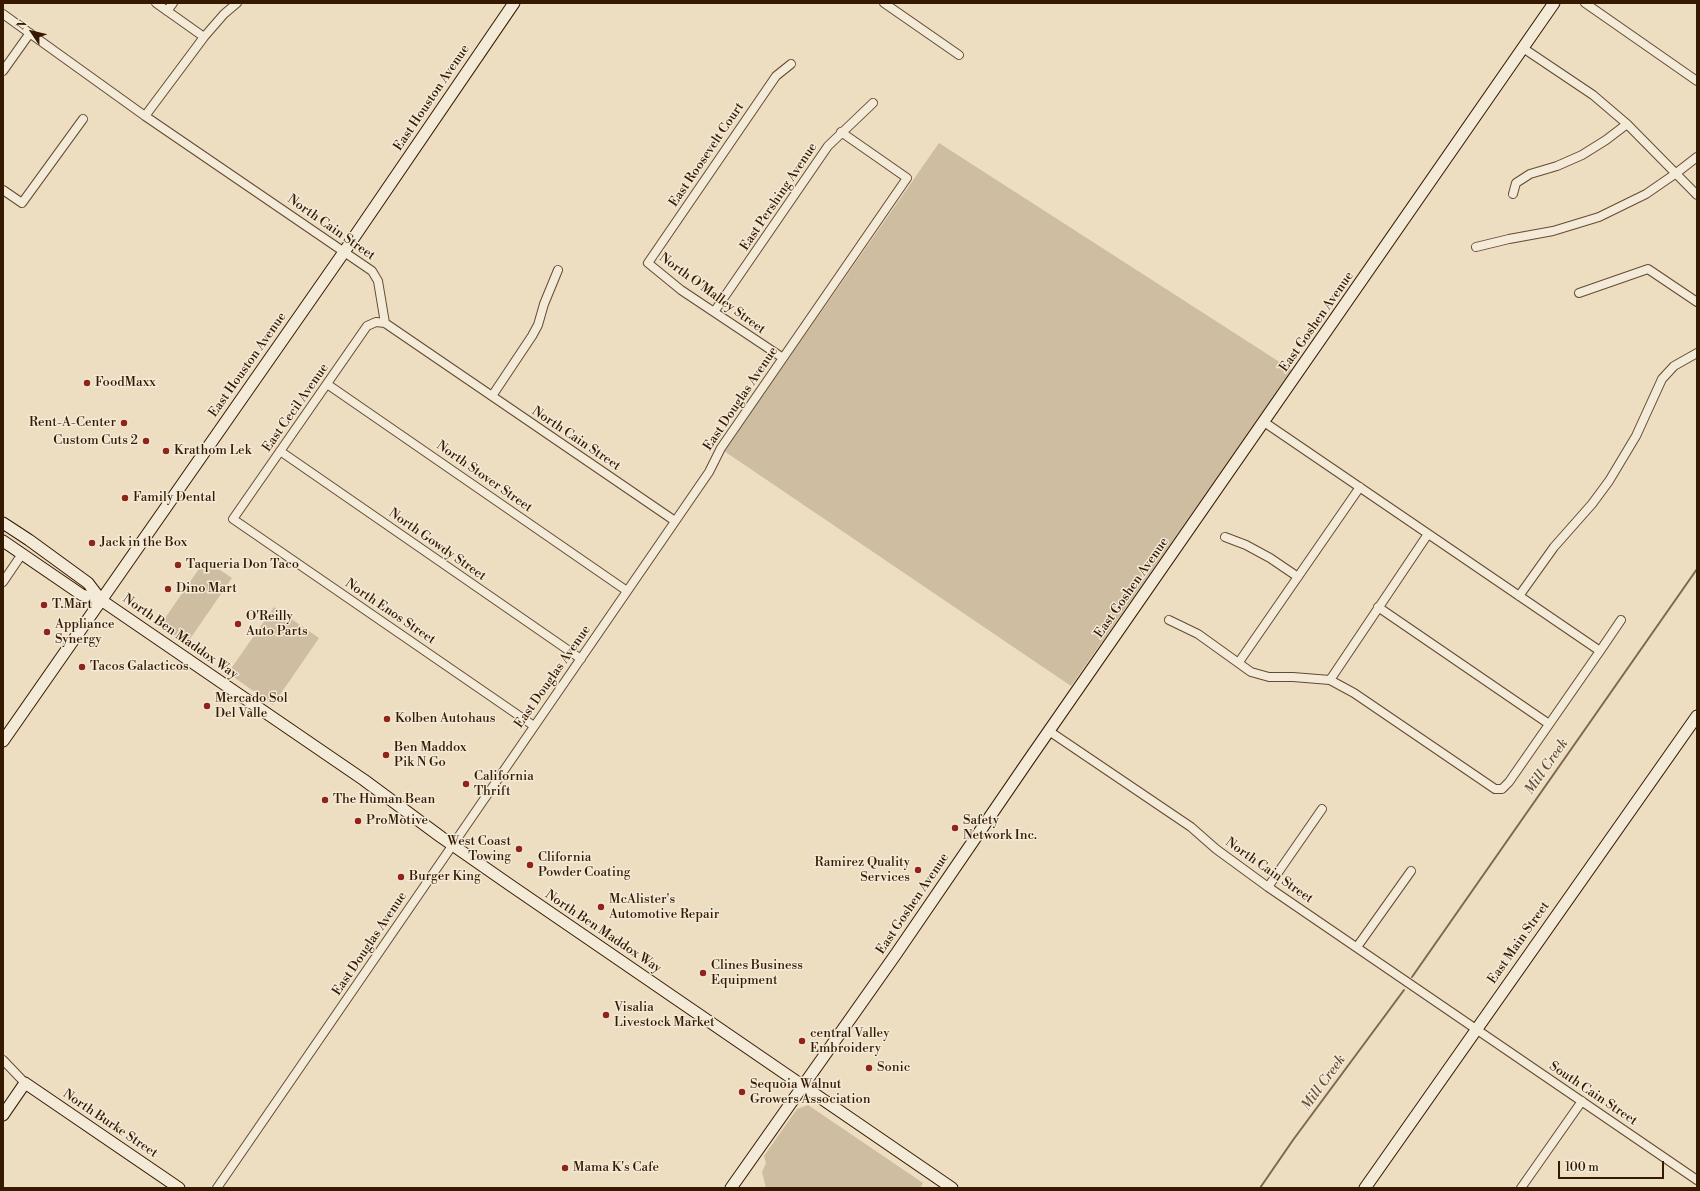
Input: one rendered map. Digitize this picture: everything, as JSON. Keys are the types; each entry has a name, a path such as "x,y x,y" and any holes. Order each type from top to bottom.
{"street":[{"path":"156,3 204,37"},
{"path":"167,11 173,3"},
{"path":"145,116 204,37 224,14 237,3"},
{"name":"East Houston Avenue","path":"3,741 344,252 514,3"},
{"path":"884,3 959,55"},
{"name":"East Goshen Avenue","path":"731,1188 884,972 1049,731 1554,3"},
{"path":"1585,3 1697,81"},
{"name":"North Cain Street","path":"3,14 145,116 372,271 377,277 385,323 675,521"},
{"path":"3,71 30,33"},
{"path":"1523,48 1593,95 1627,124 1697,195"},
{"name":"East Roosevelt Court","path":"648,263 776,76 791,64"},
{"name":"East Pershing Avenue","path":"714,312 828,146 873,103"},
{"path":"3,190 22,203 83,119"},
{"path":"1513,194 1516,183 1530,174 1557,166 1582,155 1606,140 1627,124"},
{"name":"East Douglas Avenue","path":"217,1188 709,472 721,448 907,178 842,132"},
{"path":"1476,247 1553,231 1599,217 1646,194 1697,157"},
{"name":"North O'Malley Street","path":"648,263 681,290 783,358"},
{"path":"1579,293 1648,269 1697,302"},
{"path":"492,396 535,330 558,270"},
{"name":"East Cecil Avenue","path":"233,519 367,326 376,322 385,323"},
{"path":"1518,596 1554,547 1592,504 1609,481 1636,436 1662,379 1674,366 1697,352"},
{"name":"North Stover Street","path":"327,384 627,590"},
{"path":"1264,422 1600,651"},
{"name":"North Gowdy Street","path":"280,451 580,659"},
{"path":"1239,662 1360,487"},
{"name":"North Enos Street","path":"233,519 534,726"},
{"name":"North Ben Maddox Way","path":"3,523 88,583 101,600 368,783 452,845 952,1188"},
{"path":"1330,680 1428,534"},
{"path":"1225,537 1258,552 1298,578"},
{"name":"North Ben Maddox Way","path":"3,541 82,595 101,600"},
{"path":"3,582 22,554"},
{"path":"1378,607 1549,724"},
{"path":"1169,620 1198,634 1252,672 1269,677 1330,680 1354,693 1495,789 1502,790 1621,620"},
{"name":"East Main Street","path":"1365,1188 1697,716"},
{"name":"North Cain Street","path":"1049,731 1191,827 1216,849 1268,887 1476,1029"},
{"path":"1268,887 1322,809"},
{"path":"1357,947 1411,871"},
{"name":"South Cain Street","path":"1476,1029 1697,1180"},
{"path":"3,1060 25,1083 3,1115"},
{"name":"North Burke Street","path":"25,1083 179,1188"},
{"path":"1521,1188 1582,1101"}],"shaded area":[{"path":"939,143 1292,370 1071,686 724,451"},
{"path":"205,560 232,578 190,639 182,642 164,629 161,624"},
{"path":"274,607 319,638 273,705 228,673"},
{"path":"808,1105 923,1183 920,1188 766,1188 762,1172 766,1163 764,1156 797,1109"}],"waterway":[{"name":"Mill Creek","path":"1412,977 1697,569"},
{"name":"Mill Creek","path":"1260,1188 1293,1140 1404,990"}],"place":[{"name":"FoodMaxx","path":"87,383"},
{"name":"Rent-A-Center","path":"124,423"},
{"name":"Custom Cuts 2","path":"146,441"},
{"name":"Krathom Lek","path":"166,451"},
{"name":"Family Dental","path":"125,498"},
{"name":"Jack in the Box","path":"92,543"},
{"name":"Taqueria Don Taco","path":"178,565"},
{"name":"Dino Mart","path":"168,589"},
{"name":"T.Mart","path":"44,605"},
{"name":"O'Reilly Auto Parts","path":"238,624"},
{"name":"Appliance Synergy","path":"47,632"},
{"name":"Tacos Galacticos","path":"82,667"},
{"name":"Mercado Sol Del Valle","path":"207,706"},
{"name":"Kolben Autohaus","path":"387,719"},
{"name":"Ben Maddox Pik N Go","path":"386,755"},
{"name":"California Thrift","path":"466,784"},
{"name":"The Human Bean","path":"325,800"},
{"name":"ProMotive","path":"358,821"},
{"name":"Safety Network Inc.","path":"955,828"},
{"name":"West Coast Towing","path":"519,849"},
{"name":"Clifornia Powder Coating","path":"530,865"},
{"name":"Ramirez Quality Services","path":"918,870"},
{"name":"Burger King","path":"401,877"},
{"name":"McAlister's Automotive Repair","path":"601,907"},
{"name":"Clines Business Equipment","path":"703,973"},
{"name":"Visalia Livestock Market","path":"606,1015"},
{"name":"central Valley Embroidery","path":"802,1041"},
{"name":"Sonic","path":"869,1068"},
{"name":"Sequoia Walnut Growers Association","path":"742,1092"},
{"name":"Mama K's Cafe","path":"565,1168"}]}
